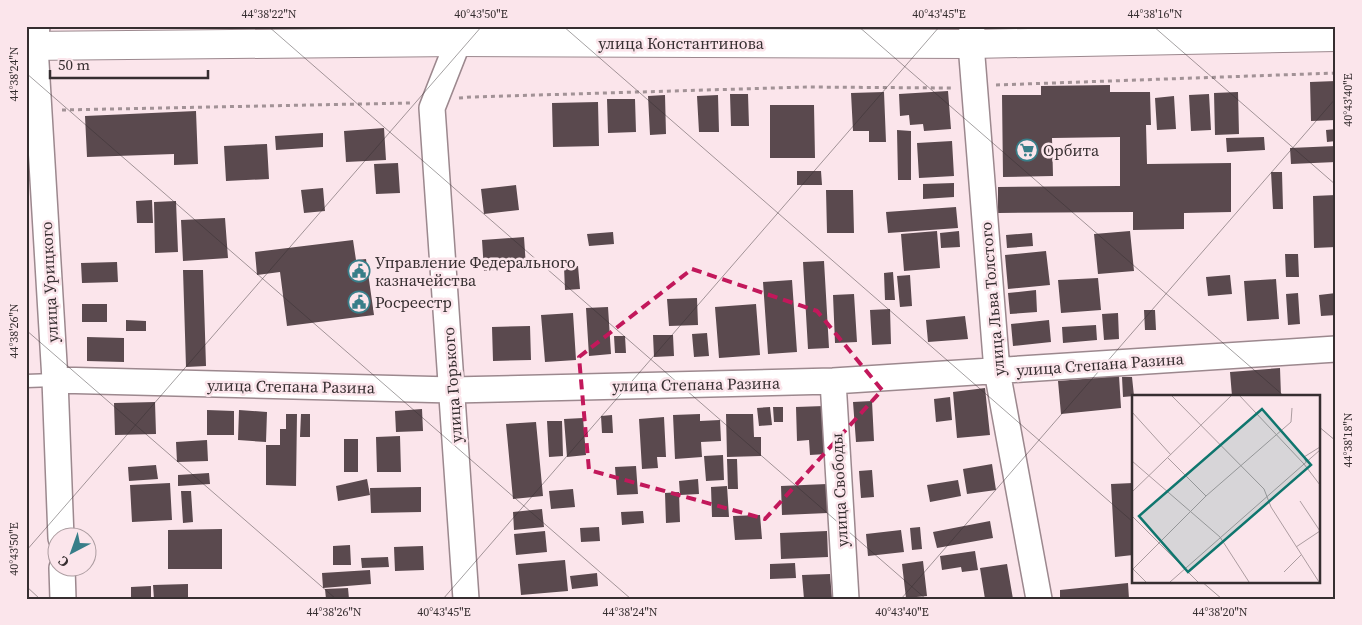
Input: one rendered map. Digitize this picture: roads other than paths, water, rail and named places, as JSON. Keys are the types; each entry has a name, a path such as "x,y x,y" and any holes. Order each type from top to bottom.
{"street":[{"name":"улица Константинова","path":"33,40 460,34 1336,37"},
{"name":"улица Горького","path":"460,34 432,108 466,599"},
{"name":"улица Льва Толстого","path":"971,35 997,371 1039,599"},
{"name":"улица Урицкого","path":"33,40 55,380 61,528"},
{"name":"улица Степана Разина","path":"55,380 452,390 832,381 1336,349"},
{"name":"улица Свободы","path":"832,381 846,599"},
{"path":"62,578 63,599"}],"lane":[{"path":"26,381 55,380"}],"place":[{"name":"Орбита","path":"1027,150"},
{"name":"Управление Федерального казначейства","path":"359,271"},
{"name":"Росреестр","path":"359,302"}]}
